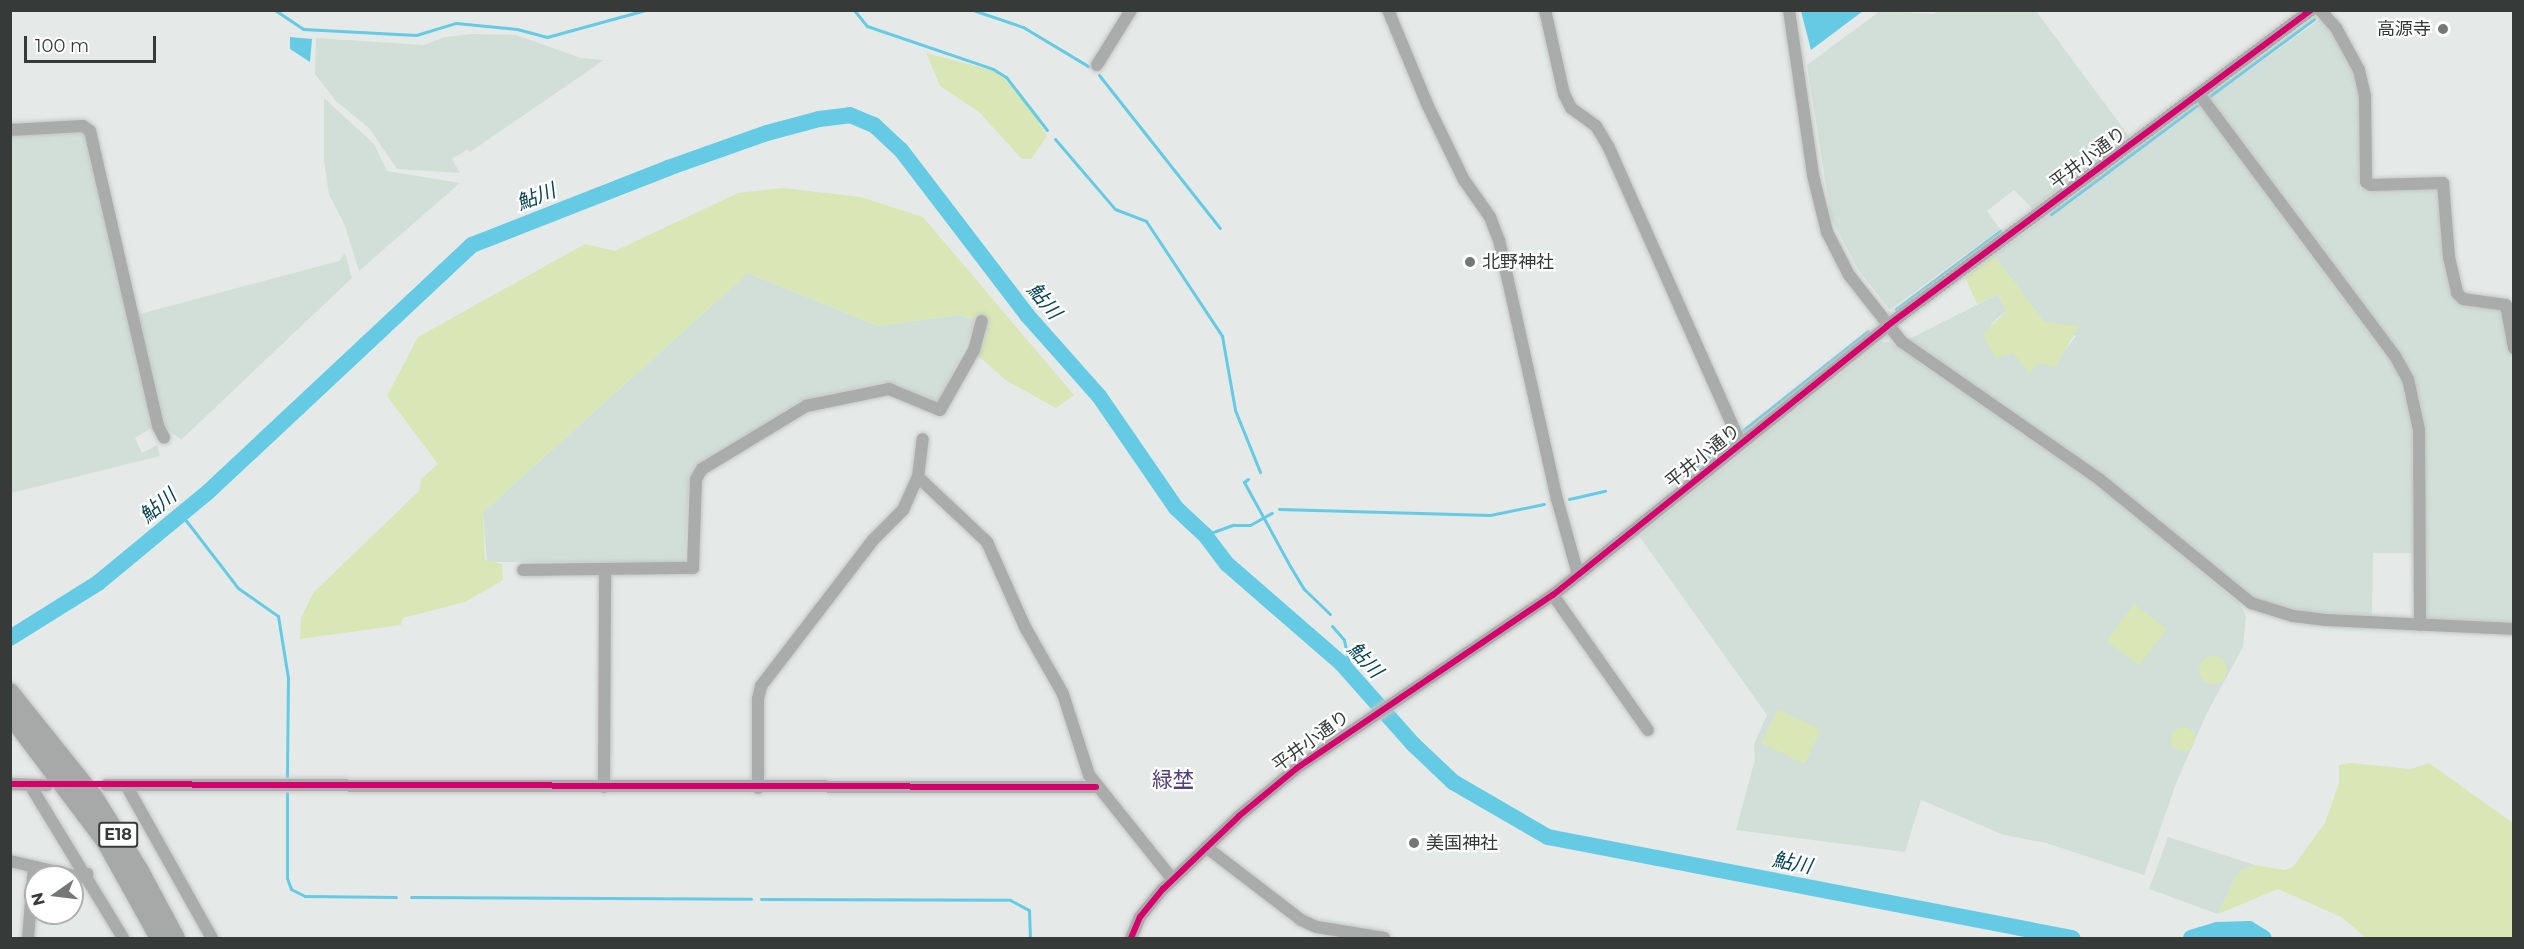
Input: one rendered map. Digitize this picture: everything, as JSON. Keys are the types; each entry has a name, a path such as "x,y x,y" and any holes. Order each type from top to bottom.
{"highway":[{"name":"E18","path":"10,692 105,841 159,939"},
{"name":"E18","path":"10,714 41,739 118,833 176,939"}],"street":[{"path":"1097,65 1131,10"},
{"path":"1388,10 1464,180 1497,233 1557,499 1578,574"},
{"path":"1545,10 1564,94 1571,108 1596,126 1609,148 1742,444"},
{"path":"1789,10 1813,175 1827,232 1849,275 1887,326 1902,342 2099,479 2251,603 2293,616 2514,629"},
{"name":"平井小通り","path":"1131,939 1148,905 1206,847 1279,782 1348,731 1553,595 1887,326 2311,10"},
{"path":"2320,10 2336,28 2359,70 2365,96 2366,182 2371,185 2443,183 2449,258 2457,293 2463,299 2506,305 2514,348"},
{"path":"2199,94 2395,356 2408,379 2420,430 2420,625"},
{"path":"10,130 82,126 92,136 158,426 164,438"},
{"path":"523,570 693,568 699,472 793,411 889,389 940,410 974,350 982,321"},
{"path":"758,788 758,699 761,686 867,547 899,515 918,477 923,439"},
{"path":"918,477 987,542 1025,627 1063,694 1079,756 1096,787 1173,880"},
{"path":"604,787 605,569"},
{"path":"1553,595 1648,730"},
{"path":"10,784 47,785"},
{"path":"30,784 87,874 123,939"},
{"path":"106,785 1096,787"},
{"path":"126,785 212,939"},
{"path":"1206,847 1300,920 1341,933 1384,939"},
{"path":"10,861 26,865"}],"shaded area":[{"path":"1880,11 1934,14 1938,11 2036,11 2129,136 2033,209 2014,190 1987,211 2000,229 1890,310 1859,271 1831,218 1807,65"},
{"path":"2320,19 2332,29 2355,71 2361,97 2360,189 2437,186 2441,189 2454,296 2504,311 2514,372 2513,625 2428,622 2423,617 2423,430 2417,390 2209,99"},
{"path":"472,34 516,35 581,58 604,60 470,152 468,149 452,159 460,173 397,169 369,128 336,101 315,74 316,38 424,45 445,37"},
{"path":"324,98 374,144 387,171 460,183 359,271 344,223 329,195 324,161"},
{"path":"2200,106 2405,381 2414,430 2415,553 2373,553 2372,616 2294,611 2254,600 1907,340 1998,294 2006,311 1991,324 2013,353 2039,363 2056,362 2076,336 2044,322 1994,255"},
{"path":"81,132 90,137 153,427 135,438 142,453 157,445 160,456 11,493 11,134"},
{"path":"345,253 352,278 181,440 162,424 136,315 339,261"},
{"path":"748,273 878,326 958,315 977,320 941,399 936,402 883,382 799,402 696,466 689,483 684,563 487,562 483,512"},
{"path":"1881,342 1890,342 2099,487 2239,603 2246,616 2243,647 2207,713 2177,781 2144,875 2046,843 2004,835 1921,800 1905,852 1736,830 1755,759 1754,744 1767,715 1639,536"},
{"path":"2168,837 2255,865 2238,872 2218,914 2149,889"}],"green space":[{"path":"926,53 991,70 1004,78 1032,111 1047,136 1031,159 1022,159 979,112 940,86"},
{"path":"783,188 861,197 923,217 1074,395 1056,408 1007,381 976,354 986,322 958,315 878,326 748,273 483,512 485,560 502,564 503,580 465,602 403,618 401,625 300,639 301,618 313,593 419,491 421,479 438,464 387,396 418,337 585,244 615,251 738,193"},
{"path":"1994,255 2044,322 2079,326 2055,367 2039,363 2029,373 2013,353 1995,358 1983,335 2006,311 1998,294 1977,304 1965,277"},
{"path":"2134,604 2167,629 2139,665 2106,641"},
{"path":"2213,656 2223,660 2227,670 2223,680 2213,684 2203,680 2199,670 2203,660"},
{"path":"1778,709 1821,730 1804,764 1761,743"},
{"path":"2183,727 2192,730 2195,739 2192,748 2183,751 2174,748 2171,739 2174,730"},
{"path":"2351,763 2411,769 2429,763 2513,823 2513,938 2366,938 2343,918 2278,889 2218,914 2238,872 2255,865 2285,870 2293,867 2325,823 2339,783 2339,765"}],"water":[{"path":"1863,10 1811,50 1801,11"},
{"path":"290,37 312,39 310,62 290,49"}],"waterway":[{"path":"275,10 303,29 416,35 456,23 517,29 547,37 646,10"},
{"path":"854,10 867,26 993,69 1006,77 1047,130"},
{"path":"973,10 1023,27 1088,66"},
{"path":"2207,98 2314,19"},
{"path":"1099,75 1220,228"},
{"path":"2051,214 2201,102"},
{"name":"鮎川","path":"10,638 98,583 208,492 472,245 668,168 767,133 819,119 850,115 874,125 901,150 1027,315 1099,396 1176,508 1205,535 1227,564 1341,663 1413,744 1453,782 1548,837 2072,938"},
{"path":"1055,139 1115,209 1146,221 1222,336 1235,410 1260,472"},
{"path":"1896,309 2000,231"},
{"path":"1741,432 1868,331"},
{"path":"1684,475 1730,441"},
{"path":"1248,479 1244,482 1290,566 1304,589 1330,614"},
{"path":"1569,499 1605,491"},
{"path":"1279,509 1490,515 1544,504"},
{"path":"1205,535 1233,525 1250,525 1272,513"},
{"path":"181,514 238,588 278,616 288,678 287,777"},
{"path":"1332,626 1344,640 1351,673"},
{"path":"287,793 287,878 291,889 305,896 396,897"},
{"path":"411,897 751,899"},
{"path":"761,899 1010,900 1029,910 1030,938"},
{"name":"鮎川","path":"2191,938 2217,930 2249,929 2264,938"}],"cycle path":[{"path":"1131,938 1140,917 1163,889 1239,816 1297,768 1553,595 1887,326 2311,10"},
{"path":"10,784 1096,787"}],"place":[{"name":"高源寺","path":"2443,29"},
{"name":"北野神社","path":"1470,262"},
{"name":"美国神社","path":"1414,843"}],"district":[{"name":"緑埜","path":"1173,780"}]}
